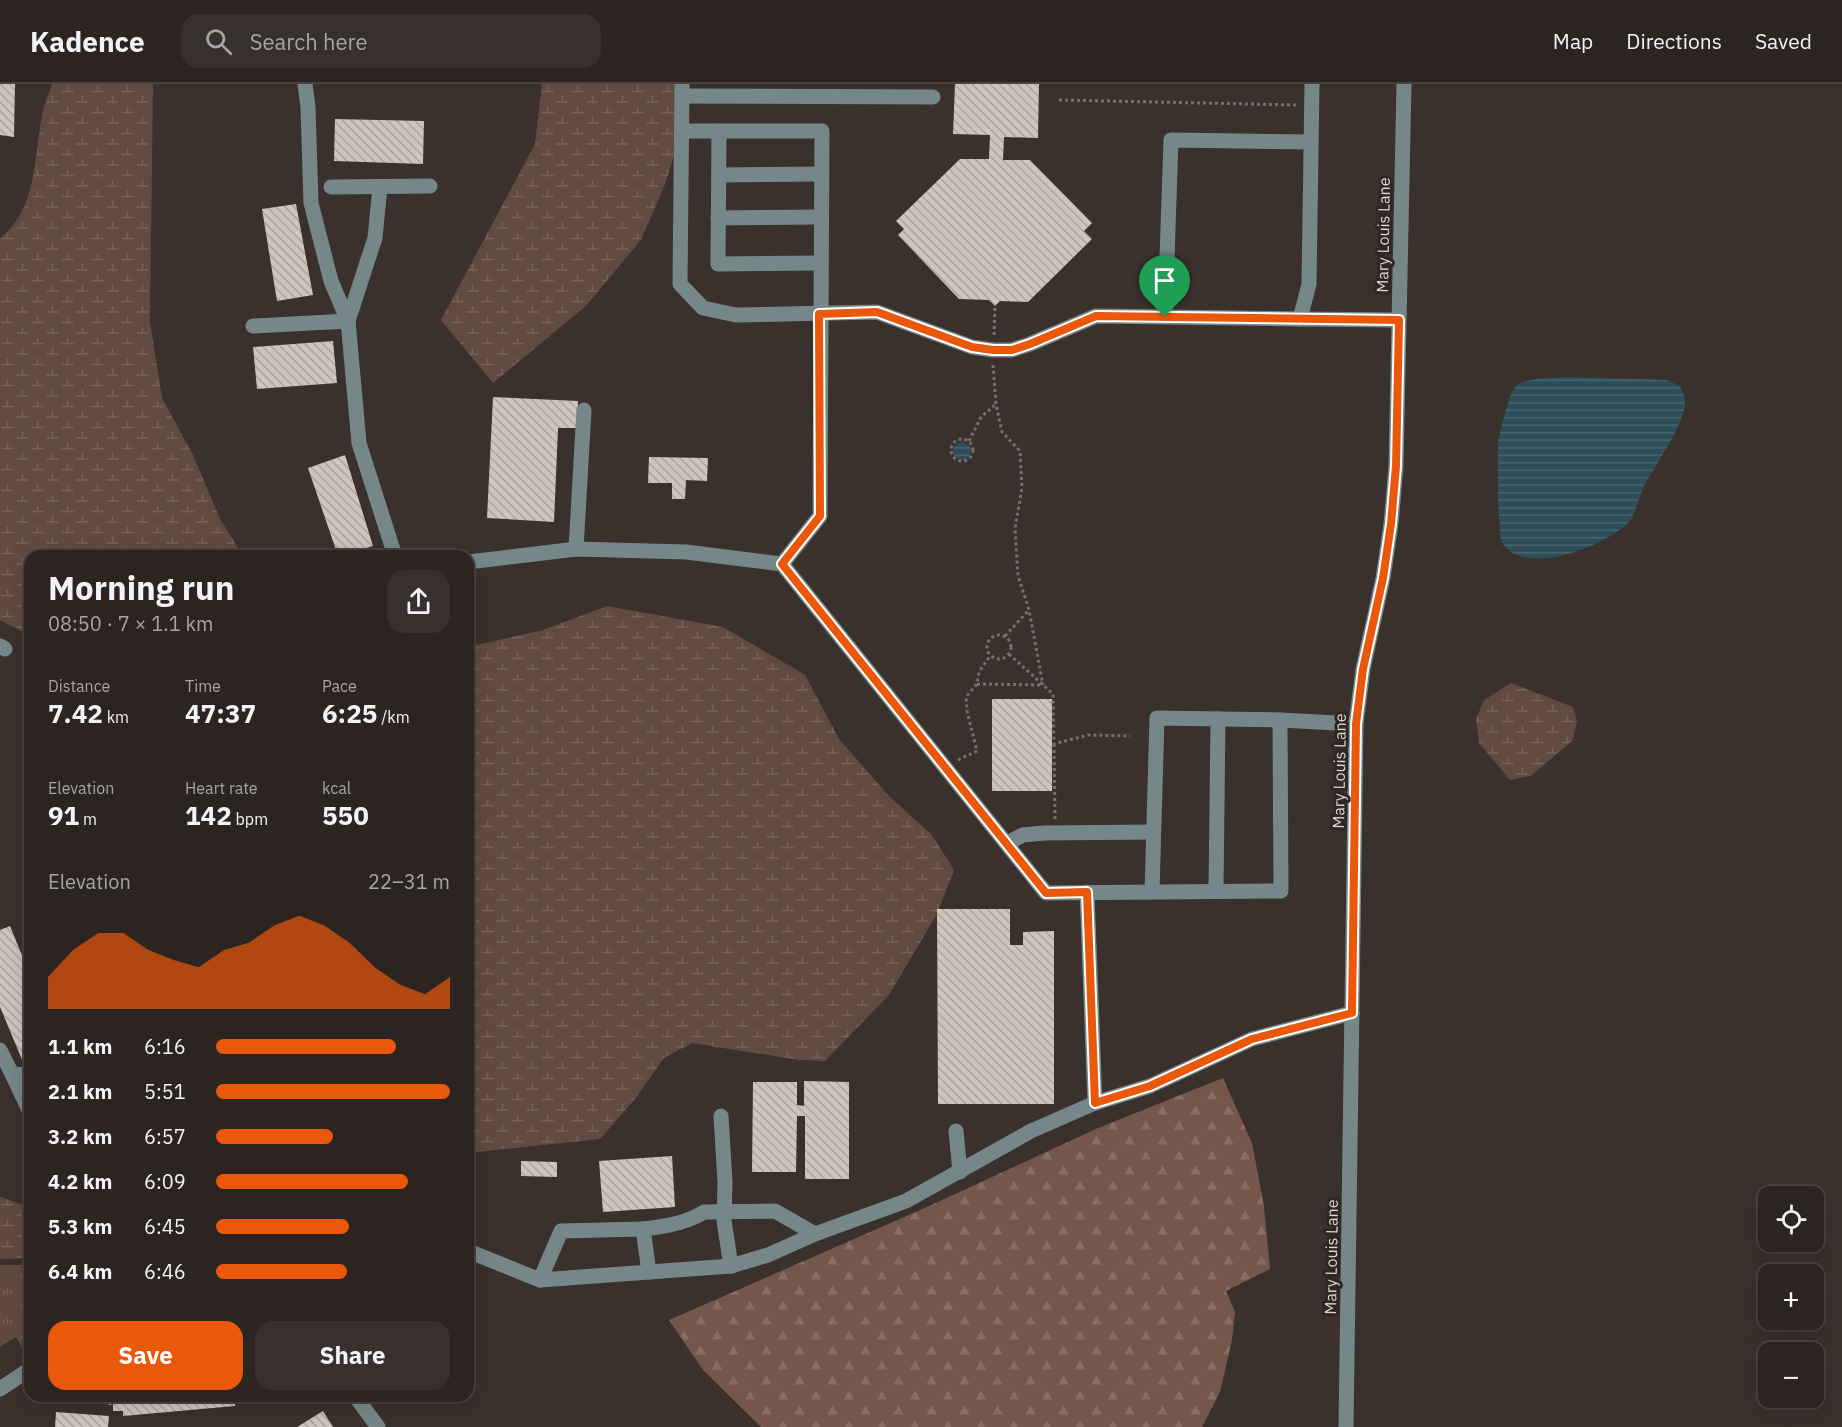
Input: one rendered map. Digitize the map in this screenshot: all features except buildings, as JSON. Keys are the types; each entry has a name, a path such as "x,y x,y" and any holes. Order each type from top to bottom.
{"street":[{"path":"1300,319 1310,284 1312,84"},
{"name":"Mary Louis Lane","path":"1346,1427 1356,724 1363,669 1383,578 1396,466 1404,84"},
{"path":"306,85 311,203 331,281 348,321 359,443 393,550"},
{"path":"933,97 682,90 680,284 703,308 736,315 877,312 972,347 993,350 1012,350 1096,316 1399,320"},
{"path":"682,131 822,131 819,314 820,516 782,564"},
{"path":"719,131 718,264 820,263"},
{"path":"1165,317 1171,140 1311,142"},
{"path":"719,175 821,174"},
{"path":"331,187 430,186"},
{"path":"348,321 375,238 380,187"},
{"path":"718,218 821,218"},
{"path":"253,326 348,321"},
{"path":"576,549 584,410"},
{"path":"474,561 576,549 686,552 782,564 1046,893 1281,891 1280,720"},
{"path":"1152,892 1157,718 1356,724"},
{"path":"1216,891 1218,719"},
{"path":"1007,843 1023,835 1044,832 1153,832"},
{"path":"1087,892 1095,1103"},
{"path":"474,1253 540,1280 731,1266 768,1255 815,1234 906,1201 1031,1131 1095,1103 1150,1086 1252,1039 1352,1013"},
{"path":"0,1050 24,1099"},
{"path":"12,1074 24,1075"},
{"path":"721,1116 725,1182 724,1210 731,1266"},
{"path":"956,1131 960,1172"},
{"path":"540,1280 561,1231 662,1227 697,1217 704,1212 724,1210 775,1211 815,1234"},
{"path":"643,1229 649,1272"},
{"path":"0,1389 24,1373"},
{"path":"359,1402 378,1427"}],"path":[{"path":"1059,100 1312,105"},
{"path":"995,306 993,374 996,404 1002,432 1020,451 1022,488 1016,528 1017,576 1029,610 1043,685"},
{"path":"969,441 981,417 996,404"},
{"path":"959,439 969,441 973,448 972,456 963,462 955,460 951,453 953,443 959,439"},
{"path":"1005,636 1029,610"},
{"path":"944,766 977,751 967,711 966,697 977,684 979,672 990,656 987,645 990,638 997,634 1005,636 1010,642 1009,654 998,659 990,656"},
{"path":"1009,654 1053,694 1055,822"},
{"path":"977,684 1043,685"},
{"path":"1054,744 1088,735 1130,736"}],"green space":[{"path":"52,84 153,84 150,322 162,398 193,455 220,519 239,550 24,550 24,633 0,620 0,238 21,213 27,198 32,182 44,107"},
{"path":"542,84 677,84 677,146 664,187 641,240 586,306 493,383 441,320 535,144"},
{"path":"607,606 723,627 805,675 839,739 889,796 932,835 954,870 937,914 889,995 825,1061 799,1060 692,1043 664,1058 635,1099 600,1139 474,1152 474,646 543,630"},
{"path":"1511,683 1573,707 1577,721 1573,740 1531,776 1510,780 1479,743 1476,719 1484,700"},
{"path":"1223,1078 1252,1143 1264,1206 1270,1269 1226,1291 1235,1312 1232,1340 1220,1392 1202,1427 761,1427 703,1370 669,1320 927,1207 1098,1128"},
{"path":"0,1197 24,1205 24,1258 0,1259"},
{"path":"0,1265 24,1265 24,1348 16,1337 0,1347"}],"water":[{"path":"1568,377 1667,380 1680,386 1685,399 1685,408 1676,430 1645,484 1629,522 1603,540 1566,555 1528,558 1513,553 1502,543 1498,495 1499,438 1515,387 1526,381"},
{"path":"962,442 968,445 971,451 968,457 962,460 956,457 953,451 956,445"}],"route":[{"path":"877,312 972,347 993,350 1012,350 1096,316 1165,317 1399,320 1396,466 1391,524 1383,578 1363,669 1356,724 1352,1013 1252,1039 1150,1086 1095,1103 1087,892 1046,893 782,564 820,516 819,314 877,312"}]}
